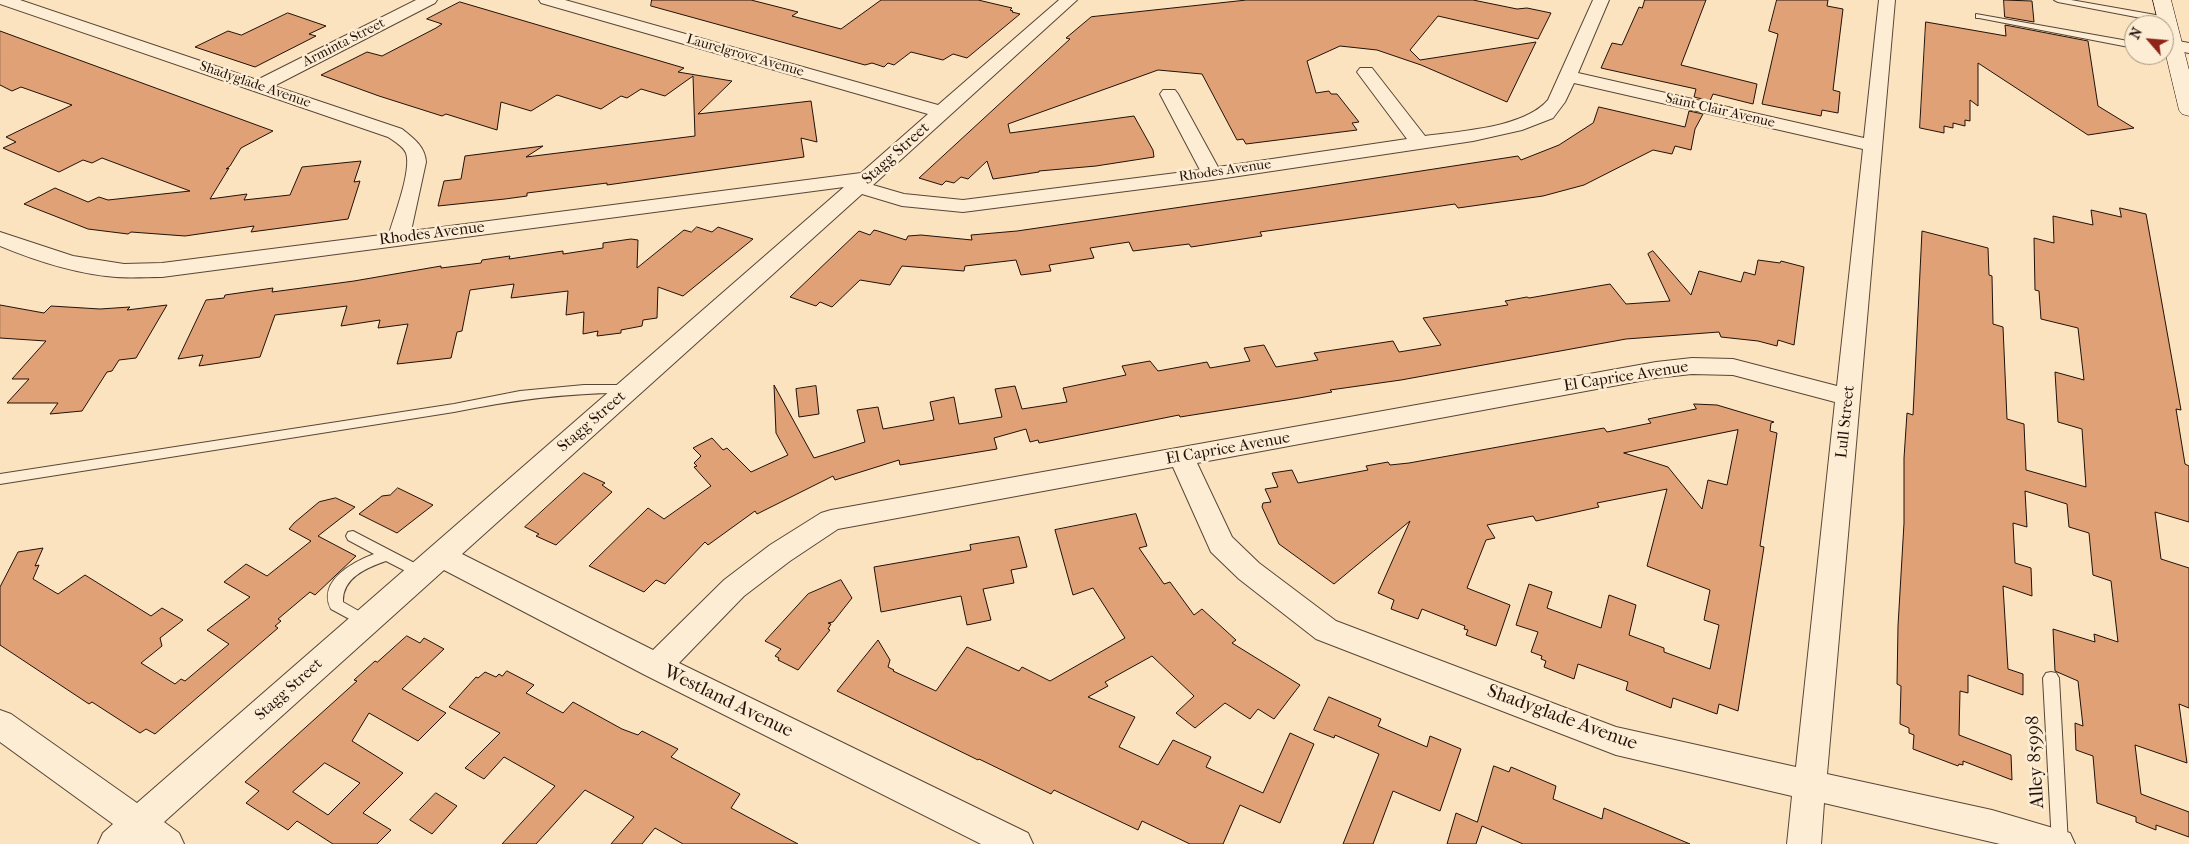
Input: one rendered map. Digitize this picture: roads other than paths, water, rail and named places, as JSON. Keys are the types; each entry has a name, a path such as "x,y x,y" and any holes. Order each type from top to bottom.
{"main road":[{"path":"2162,0 2166,15"},
{"path":"2175,49 2189,110"}],"street":[{"name":"Shadyglade Avenue","path":"4,0 395,133 408,143 416,155 416,169 398,239"},
{"name":"Arminta Street","path":"260,86 429,0"},
{"name":"Laurelgrove Avenue","path":"547,0 942,112"},
{"name":"Stagg Street","path":"126,834 1068,0"},
{"name":"Rhodes Avenue","path":"0,238 58,259 112,270 162,270 864,182 902,200 963,206 1212,174 1420,143 1515,126 1546,114 1556,102 1601,0"},
{"name":"Lull Street","path":"1804,844 1887,0"},
{"path":"1366,72 1420,143"},
{"name":"Saint Clair Avenue","path":"1568,76 1873,146"},
{"path":"1169,94 1212,174"},
{"name":"El Caprice Avenue","path":"656,666 734,588 780,553 830,520 1656,370 1692,366 1732,367 1848,397"},
{"name":"Shadyglade Avenue","path":"1181,457 1221,544 1250,571 1326,630 1616,741 1992,826 2059,844"},
{"name":"Westland Avenue","path":"431,564 656,666 1016,844"},
{"path":"0,724 126,834 167,844"}],"lane":[{"path":"2058,0 2140,15"},
{"path":"1979,16 2124,43"},
{"path":"0,479 454,408 524,393 588,387 630,389"},
{"path":"353,536 387,555 431,564"},
{"path":"366,622 336,605 334,594 337,584 351,571 368,561 387,555"},
{"name":"Alley 85998","path":"2051,678 2059,844"}]}
